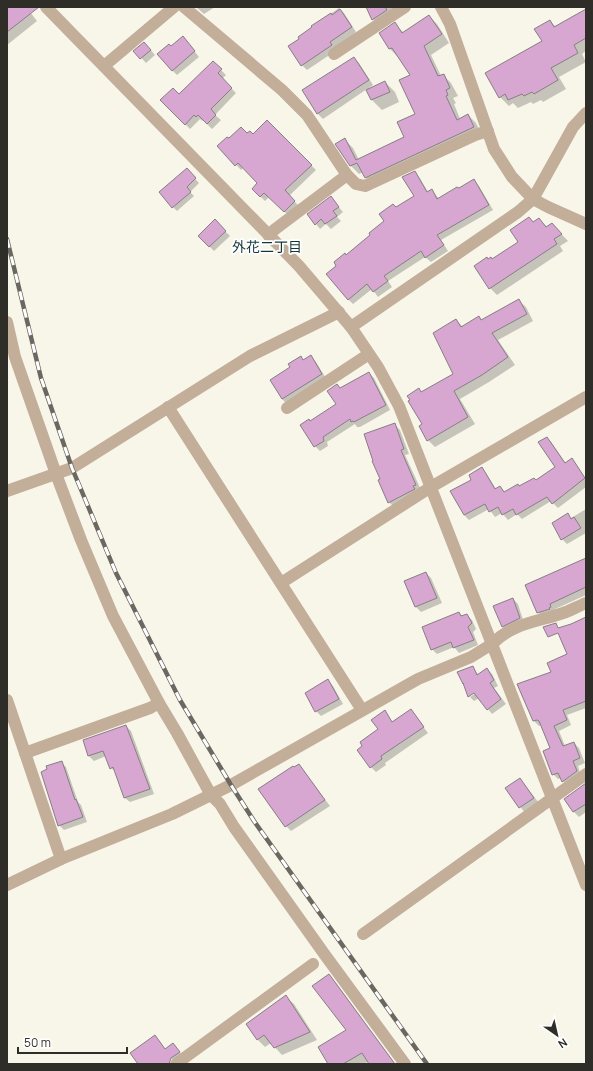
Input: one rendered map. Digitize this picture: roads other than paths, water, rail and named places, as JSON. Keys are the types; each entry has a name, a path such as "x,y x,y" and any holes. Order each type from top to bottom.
{"street":[{"path":"46,7 299,266 351,327 369,354 399,406 551,799 586,885"},
{"path":"104,66 174,7"},
{"path":"184,7 282,90 307,115 348,176 356,184 366,186 475,135 488,131"},
{"path":"334,54 405,7"},
{"path":"441,7 450,24 494,149 512,178 533,199 586,224"},
{"path":"351,327 518,212 533,199 573,127 586,113"},
{"path":"269,236 274,230 348,176"},
{"path":"7,491 72,468 250,356 339,312"},
{"path":"7,322 15,357 81,540 113,616 159,703 211,795 220,804 234,827 405,1064"},
{"path":"287,408 369,354"},
{"path":"280,583 431,487 586,397"},
{"path":"168,408 362,710"},
{"path":"7,885 61,859 172,814 211,795 418,679 471,657 492,644 500,635 524,623 566,612 586,603"},
{"path":"7,700 61,859"},
{"path":"25,752 150,708 159,703"},
{"path":"363,934 586,774"},
{"path":"176,1064 313,964"}],"railway":[{"path":"7,239 41,378 72,468 116,573 180,700 254,821 427,1064"}],"district":[{"name":"外花二丁目","path":"267,247"}]}
